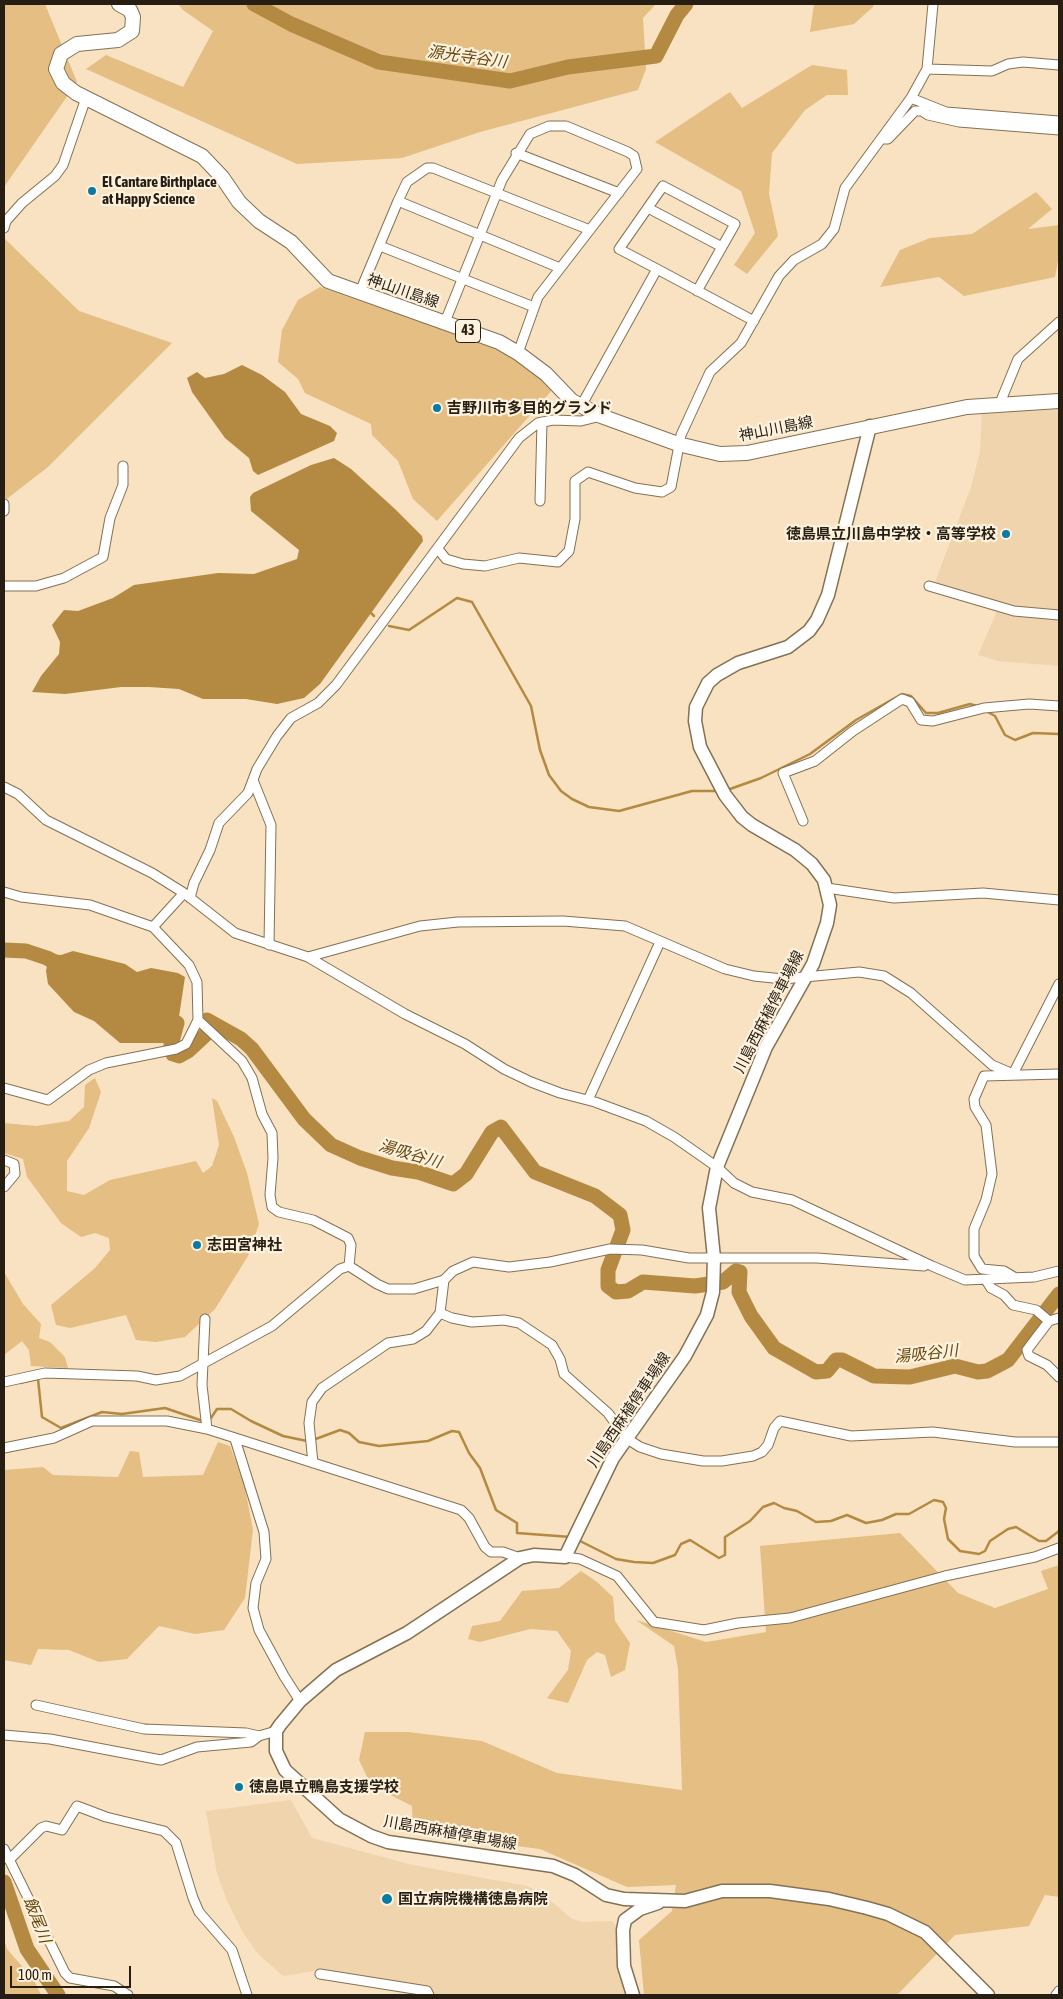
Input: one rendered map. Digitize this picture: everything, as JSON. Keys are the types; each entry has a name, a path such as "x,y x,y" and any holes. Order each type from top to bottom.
{"main road":[{"name":"神山川島線","path":"119,4 130,10 133,16 132,31 118,40 76,44 61,54 57,61 56,69 63,84 86,98 202,156 222,177 239,202 259,222 291,242 328,281 359,294 499,342 518,353 546,374 563,393 581,406 601,416 678,444 720,454 747,453 967,407 1000,403 1059,401"},
{"name":"川島西麻植停車場線","path":"565,1557 575,1539 601,1479 626,1438 697,1337 707,1315 712,1292 714,1258 709,1208 717,1167 766,1047 813,964 828,923 830,905 827,888 819,872 804,856 752,825 732,806 714,777 700,747 695,721 701,695 717,675 738,663 788,647 809,631 817,620 828,596 870,426"},
{"path":"276,1731 300,1701 336,1670 407,1633 520,1558 534,1555 565,1557"},
{"name":"川島西麻植停車場線","path":"276,1731 276,1754 285,1770 339,1819 372,1836 405,1845 553,1866 575,1875 606,1895 662,1901 685,1901 722,1891 785,1891 888,1914 913,1925 933,1938 988,1995"},
{"path":"633,1995 624,1966 623,1930 626,1920 640,1909 662,1901"}],"street":[{"path":"438,549 446,558 464,564 485,566 519,558 558,562 569,551 575,519 574,481 588,472 635,488 662,492 671,487 678,444 710,372 741,343 779,276 794,260 822,244 834,229 845,188 911,98 927,69 933,4"},
{"path":"927,69 992,71 1008,64 1023,62 1059,65"},
{"path":"4,228 6,221 22,203 55,176 63,165 86,98"},
{"path":"911,98 946,112 1059,121"},
{"path":"880,139 888,138 915,111 922,111 928,115 960,122 1059,130"},
{"path":"445,322 496,194 516,153 530,134 549,126 566,126 583,132 634,156 636,169 538,297 518,353"},
{"path":"516,153 619,193"},
{"path":"359,294 407,182 427,168 590,230"},
{"path":"697,291 735,224 663,186 619,249 697,291 754,321"},
{"path":"398,201 560,268"},
{"path":"648,208 722,247"},
{"path":"380,246 534,307"},
{"path":"581,406 657,269"},
{"path":"1000,403 1018,359 1059,322"},
{"path":"153,927 187,896 210,850 219,823 248,793 277,736 291,718 318,703 336,686 519,438 538,423 553,420 581,421 601,416"},
{"path":"540,501 542,422"},
{"path":"4,586 36,586 64,578 103,557 110,518 123,486 123,466"},
{"path":"4,504 4,511"},
{"path":"929,586 1014,611 1059,615"},
{"path":"803,820 783,773 815,761 853,731 902,699 910,702 920,720 933,721 981,709 1029,704 1059,706"},
{"path":"253,780 270,825 269,945"},
{"path":"4,787 18,794 46,820 152,873 187,896 235,933 308,957 405,1014 465,1044 504,1069 531,1082 646,1121 674,1137 717,1167 734,1183 752,1192 792,1200 965,1280 1034,1277 1059,1271"},
{"path":"827,888 894,898 983,892 1059,900"},
{"path":"4,892 21,897 90,905 153,927 189,964 196,982 198,1020 186,1044 106,1064 90,1070 48,1100 4,1088"},
{"path":"308,957 420,926 458,922 563,922 625,926 725,969 754,976 783,979 845,972 884,976 911,994 992,1065 1013,1074"},
{"path":"588,1100 660,942"},
{"path":"1013,1074 1059,984"},
{"path":"198,1020 242,1061 252,1078 262,1114 272,1133 273,1158 270,1195 272,1206 279,1212 313,1220 348,1238 351,1245 349,1266"},
{"path":"1014,1277 1004,1271 982,1269 974,1256 974,1229 986,1200 992,1174 986,1125 975,1107 974,1099 984,1076 1059,1074"},
{"path":"4,1160 14,1164 15,1174 4,1187"},
{"path":"349,1266 376,1284 388,1289 414,1289 444,1280 454,1271 473,1262 509,1267 550,1262 610,1249 642,1250 689,1258 817,1258 932,1266"},
{"path":"4,1382 45,1373 137,1376 156,1380 180,1376 272,1326 340,1269 349,1266"},
{"path":"313,1463 310,1440 312,1402 322,1388 388,1343 413,1339 426,1331 440,1313 444,1280"},
{"path":"986,1280 991,1288 1004,1295 1013,1305 1036,1310 1047,1320"},
{"path":"440,1313 452,1318 472,1322 504,1320 519,1323 552,1345 560,1359 564,1374 608,1413 626,1438 640,1447 661,1454 703,1461 722,1461 753,1456 762,1452 768,1444 774,1428 780,1421 851,1436 933,1432 1015,1442 1059,1442"},
{"path":"1059,1318 1047,1320 1027,1350 1029,1356 1047,1366 1059,1378"},
{"path":"205,1319 202,1365 203,1409 207,1428"},
{"path":"4,1448 54,1438 92,1421 167,1421 207,1428 235,1439 461,1510 469,1518 485,1547 491,1552 503,1552 520,1558"},
{"path":"235,1439 264,1532 266,1559 256,1583 253,1608 259,1630 300,1701"},
{"path":"565,1557 580,1560 617,1576 654,1622 704,1630 738,1623 790,1618 945,1576 1036,1557 1059,1548"},
{"path":"36,1705 144,1729 246,1733 259,1736"},
{"path":"4,1735 50,1739 161,1760 197,1747 251,1742 259,1736 276,1731"},
{"path":"9,1860 41,1828 46,1826 62,1830 78,1806 106,1817 164,1831 176,1843 199,1912 232,1950 247,1995"},
{"path":"4,1849 65,1973 70,1978 114,1986 128,1995"},
{"path":"320,1974 426,1991 429,1995"},
{"path":"1056,1995 1059,1991"}],"shaded area":[{"path":"4,4 45,4 77,82 4,187"},
{"path":"178,4 656,4 643,18 646,69 638,90 480,132 402,158 297,164 86,69 106,55 183,87 213,31 183,10"},
{"path":"814,4 872,4 874,6 854,24 810,32"},
{"path":"812,65 847,70 848,95 827,95 805,110 772,153 769,194 778,236 747,274 734,265 755,233 741,191 655,142 730,92 742,108"},
{"path":"1036,192 1052,209 1028,229 1059,225 1059,254 1055,277 964,296 939,277 880,287 900,250 930,238 972,234"},
{"path":"4,238 79,311 172,343 48,467 4,501"},
{"name":"吉野川市多目的グランド","path":"320,287 504,351 531,369 553,389 437,521 413,499 398,461 372,435 371,424 305,393 298,379 278,362 282,330 298,300"},
{"path":"242,365 262,375 285,392 301,414 330,426 337,433 334,441 258,475 253,471 249,458 225,438 192,392 187,378 197,372 205,378 224,374"},
{"name":"徳島県立川島中学校・高等学校","path":"1059,407 1059,611 1013,608 935,582 971,487 980,451 982,411"},
{"path":"334,458 351,469 395,509 422,536 423,541 320,684 304,698 277,704 246,699 203,699 179,689 149,687 121,687 65,694 32,692 41,676 59,654 60,642 52,625 64,610 78,611 113,598 134,585 218,573 254,574 297,559 299,550 251,511 250,497 253,493 311,465"},
{"path":"997,611 1013,616 1059,619 1059,666 998,661 978,655"},
{"path":"73,951 125,964 137,972 151,968 178,973 185,977 175,1043 167,1045 164,1043 120,1043 94,1021 74,1012 48,984 46,971 49,954 61,955"},
{"path":"95,1078 101,1092 89,1128 67,1161 67,1191 84,1195 110,1180 196,1161 203,1173 212,1166 219,1145 212,1098 217,1101 234,1137 247,1173 259,1224 248,1256 215,1309 185,1337 156,1342 136,1340 126,1315 70,1328 56,1325 51,1305 95,1268 110,1250 109,1238 95,1233 81,1237 61,1223 27,1177 23,1159 4,1153 4,1123 36,1126 69,1121 84,1107 85,1085"},
{"path":"4,1272 23,1304 41,1324 39,1338 50,1342 65,1357 68,1368 31,1366 29,1350 22,1341 4,1355"},
{"path":"218,1442 230,1446 244,1483 253,1530 245,1598 224,1630 195,1634 159,1626 127,1659 99,1662 69,1650 38,1649 31,1665 4,1660 4,1470 43,1467 53,1475 118,1477 130,1451 139,1452 143,1477 203,1475"},
{"path":"900,1533 958,1593 995,1608 1048,1589 1041,1571 1059,1565 1059,1897 1045,1895 1029,1926 955,1935 897,1995 644,1995 639,1940 672,1911 676,1885 627,1887 540,1849 413,1833 412,1806 371,1785 359,1760 365,1732 408,1732 482,1741 557,1773 682,1790 678,1669 674,1646 636,1620 706,1642 766,1632 760,1546"},
{"path":"581,1571 597,1582 613,1597 615,1621 630,1643 625,1670 611,1677 605,1655 597,1652 587,1660 568,1703 547,1698 568,1670 571,1651 557,1631 530,1629 480,1642 468,1639 472,1626 500,1621 522,1591 559,1588"},
{"name":"国立病院機構徳島病院","path":"291,1800 312,1838 413,1865 527,1886 543,1894 572,1919 583,1922 612,1921 617,1927 620,1978 626,1995 434,1995 427,1986 320,1970 283,1976 258,1954 242,1931 228,1903 217,1874 206,1811"},
{"path":"4,1939 7,1949 34,1980 41,1995 4,1995"}],"waterway":[{"name":"源光寺谷川","path":"254,4 291,24 379,62 510,81 568,67 656,56 677,15 686,4"},
{"path":"389,626 409,630 457,598 472,602 531,706 540,750 549,775 561,791 572,799 589,807 619,811 692,791 718,791"},
{"path":"371,613 374,616"},
{"path":"730,789 761,778 810,754 856,720 902,694 911,696 926,713 938,713 970,704 977,706"},
{"path":"986,711 995,716 1005,735 1015,740 1033,733 1059,734"},
{"name":"湯吸谷川","path":"4,950 26,951 47,958 66,968"},
{"name":"湯吸谷川","path":"207,1020 241,1039 252,1049 304,1119 331,1145 360,1158 392,1168 418,1172 453,1184 466,1174 492,1132 501,1127 535,1172 595,1196 620,1215 623,1230 608,1270 608,1286 616,1292 628,1291 643,1282 695,1286 723,1282 736,1271 740,1272 739,1292 751,1316 774,1348 816,1372 827,1371 836,1360 842,1360 874,1376 910,1377 955,1366 978,1372 987,1371 1008,1360 1059,1294"},
{"path":"177,1023 171,1045 173,1054 179,1056 188,1051 215,1026"},
{"path":"20,1383 38,1379 42,1417 61,1428 102,1412 122,1414 165,1408 203,1421"},
{"path":"211,1418 217,1409 231,1409 283,1436 307,1441"},
{"path":"313,1440 340,1430 349,1433 359,1442 379,1446 428,1441 452,1431 459,1432 469,1453 480,1468 496,1510 517,1523 517,1533 571,1537"},
{"path":"578,1540 616,1559 634,1562 653,1563 675,1555 681,1544 690,1540 719,1558 725,1555 725,1537 750,1521 763,1507 774,1503 797,1511 816,1522 831,1521 847,1515 866,1523 882,1520 896,1514 909,1514 934,1500 943,1502 946,1508 944,1519 948,1539 960,1551 979,1554 985,1551 990,1541 1008,1529 1016,1527 1039,1541 1046,1541 1059,1531"},
{"name":"飯尾川","path":"4,1882 27,1949 58,1995"}],"place":[{"name":"El Cantare Birthplace at Happy Science","path":"92,191"},
{"name":"吉野川市多目的グランド","path":"437,408"},
{"name":"徳島県立川島中学校・高等学校","path":"1006,534"},
{"name":"志田宮神社","path":"197,1245"},
{"name":"徳島県立鴨島支援学校","path":"239,1787"},
{"name":"国立病院機構徳島病院","path":"387,1899"}]}
